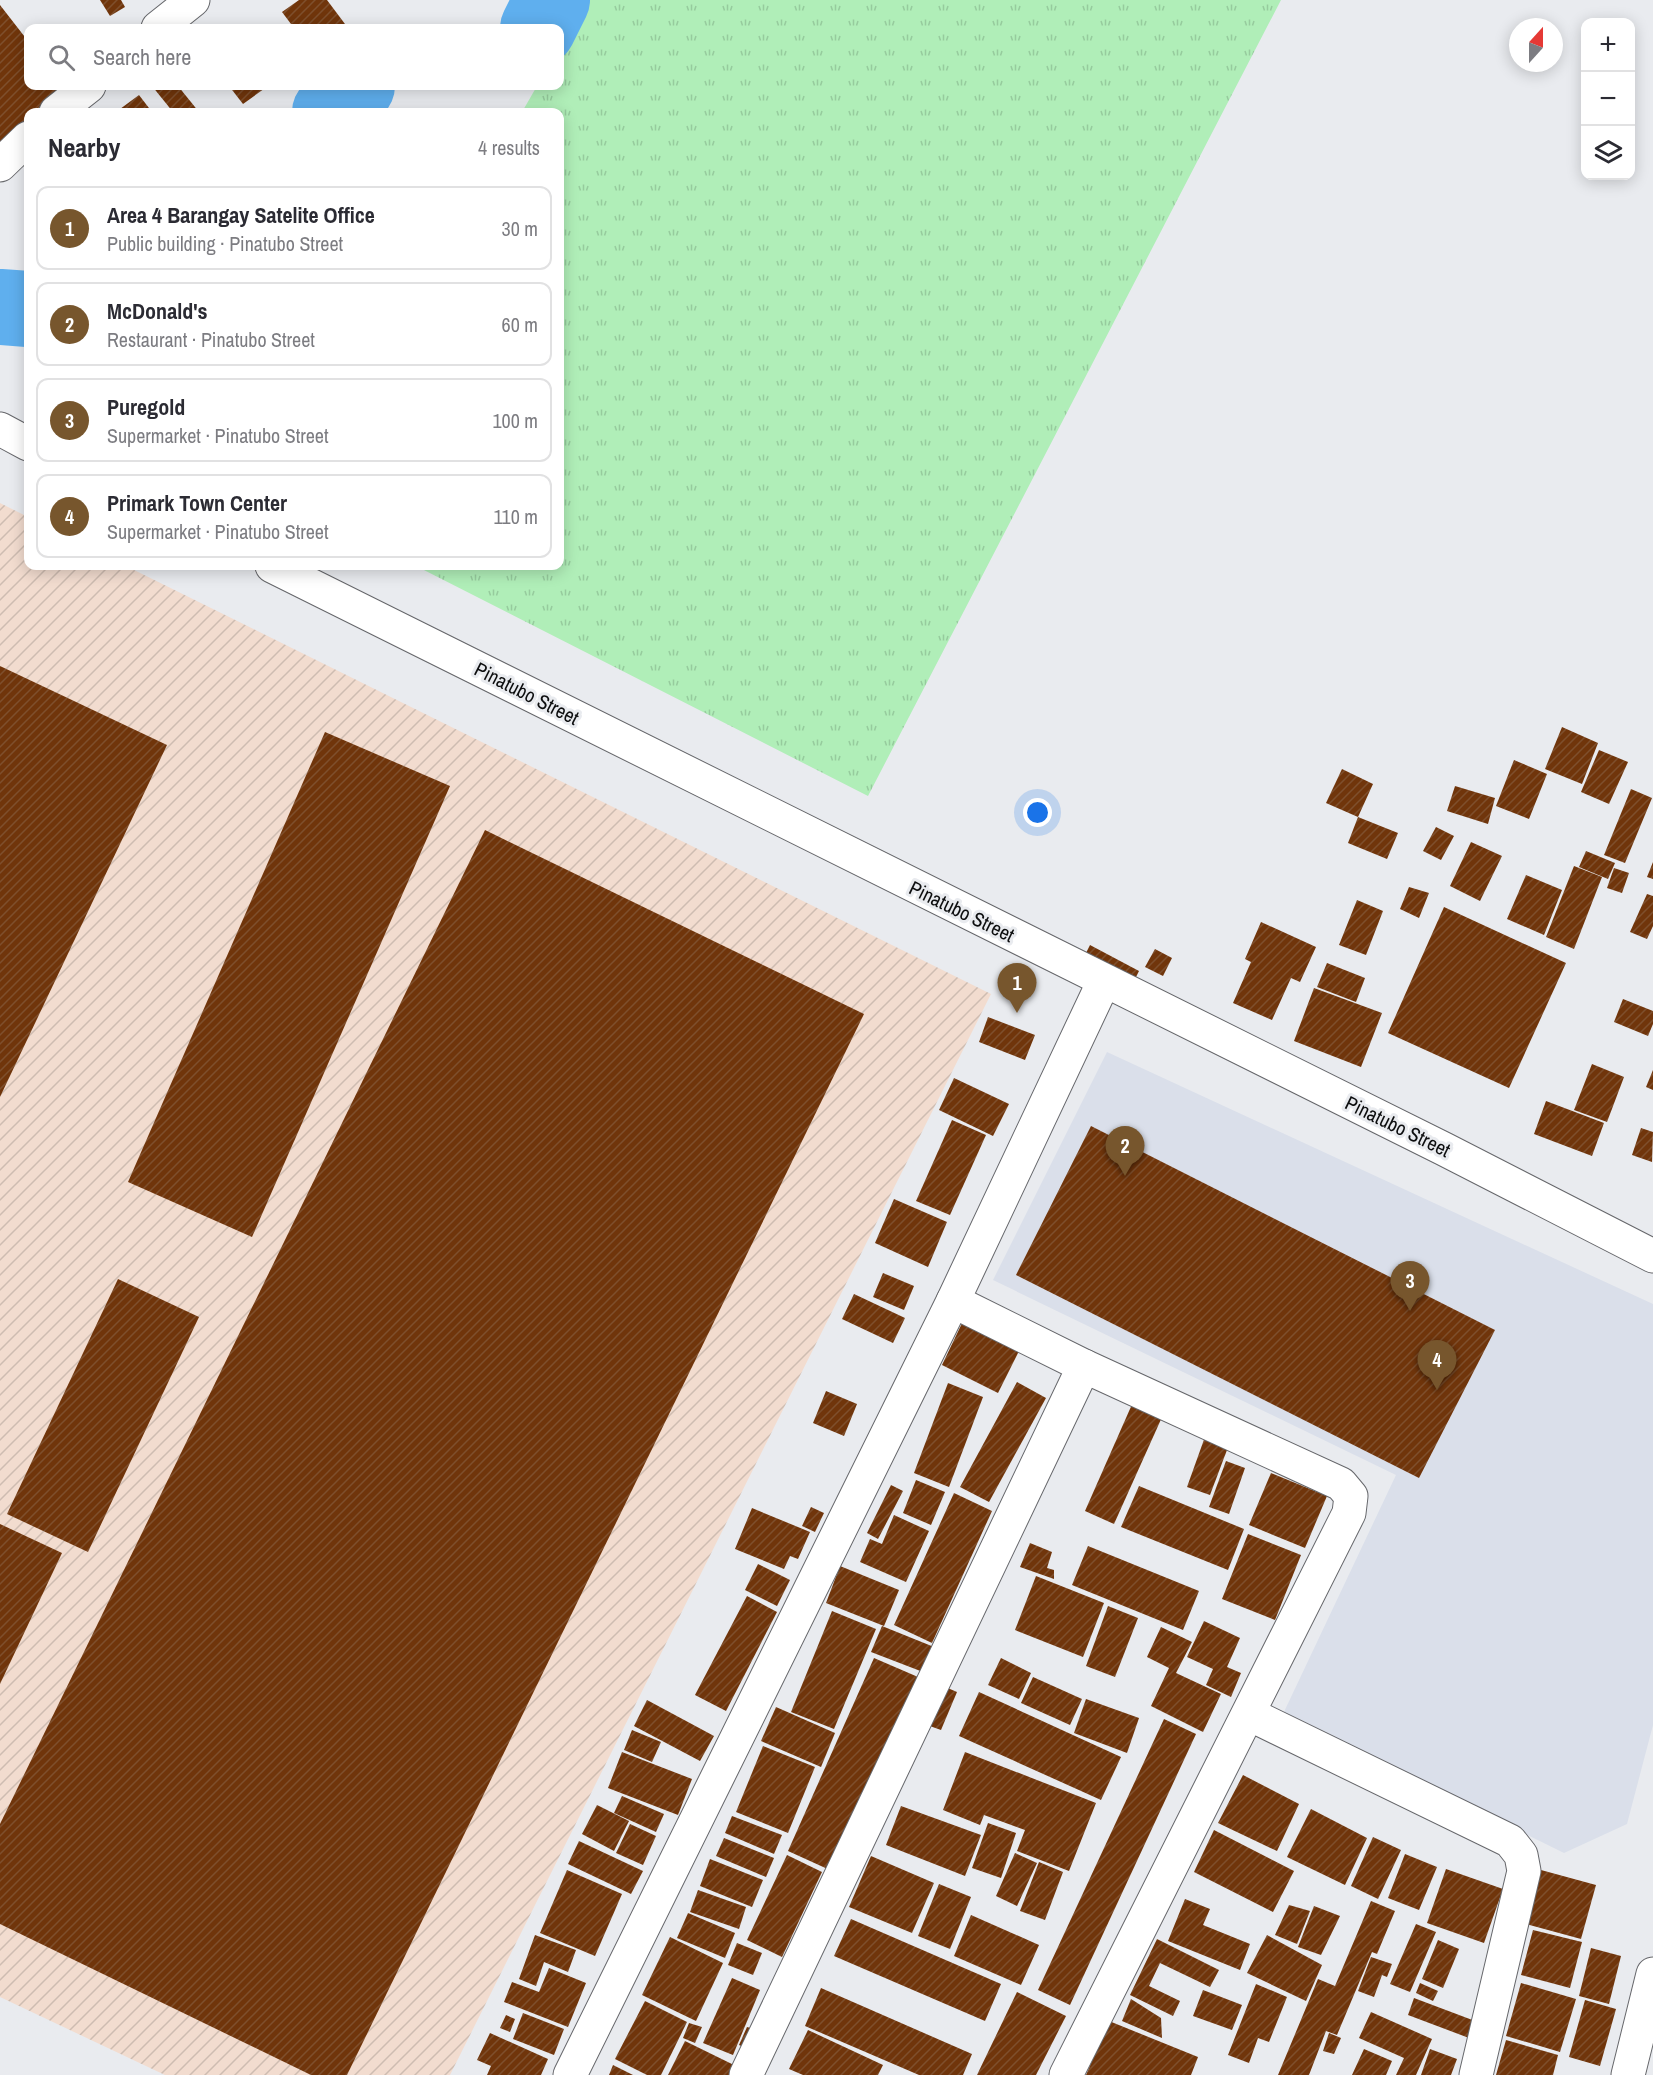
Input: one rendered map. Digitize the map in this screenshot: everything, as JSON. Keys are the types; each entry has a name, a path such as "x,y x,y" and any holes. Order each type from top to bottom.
{"street":[{"path":"163,24 193,0"},
{"path":"61,108 84,90"},
{"path":"0,165 24,142"},
{"path":"0,429 24,442"},
{"name":"Pinatubo Street","path":"280,570 1444,1149 1653,1256"},
{"path":"570,2075 953,1301 1104,981"},
{"path":"953,1301 1084,1366 1341,1484 1351,1496 1349,1513 1066,2075"},
{"path":"746,2075 1084,1366"},
{"path":"1249,1714 1510,1841 1521,1855 1524,1871 1476,2075"},
{"path":"1628,2075 1653,1974"}],"shaded area":[{"path":"0,503 24,515 24,570 134,570 991,994 450,2075 165,2075 0,1997"},
{"path":"1107,1052 1653,1304 1653,1725 1627,1824 1564,1853 1283,1714 1396,1475 993,1280"}],"green space":[{"path":"584,0 1281,0 868,796 424,570 564,570 564,108 524,108 535,90 564,90 564,38"}],"building":[{"path":"100,0 121,0 125,7 110,16"},
{"path":"299,0 327,0 345,24 291,24 282,12"},
{"path":"0,5 24,36 24,90 58,90 38,108 24,108 24,122 0,145"},
{"path":"155,90 181,90 196,108 170,108"},
{"path":"232,90 262,90 243,104"},
{"path":"139,95 149,108 121,108"},
{"path":"0,666 167,745 0,1097"},
{"path":"1562,727 1598,743 1582,784 1545,769"},
{"path":"325,732 450,786 252,1237 128,1182"},
{"path":"1599,750 1628,762 1609,804 1581,792"},
{"path":"1514,760 1547,774 1529,819 1496,806"},
{"path":"1342,769 1373,784 1358,817 1326,803"},
{"path":"1455,786 1495,798 1488,824 1447,811"},
{"path":"1631,789 1652,798 1625,863 1604,855"},
{"path":"1358,817 1398,833 1387,859 1348,843"},
{"path":"1436,827 1454,836 1441,860 1423,851"},
{"path":"485,830 864,1014 347,2075 311,2075 0,1924 0,1824"},
{"path":"1471,842 1502,856 1480,901 1450,886"},
{"path":"1586,851 1615,863 1608,879 1579,867"},
{"path":"1653,862 1653,879 1647,877"},
{"path":"1574,866 1602,877 1574,949 1546,937"},
{"path":"1614,868 1629,873 1622,893 1607,888"},
{"path":"1526,875 1562,890 1544,935 1507,919"},
{"path":"1409,887 1429,893 1419,918 1400,909"},
{"path":"1647,894 1653,896 1653,926 1647,939 1630,932"},
{"path":"1357,900 1383,911 1366,955 1339,945"},
{"path":"1444,907 1566,963 1509,1088 1388,1033"},
{"path":"1261,922 1316,947 1300,982 1291,978 1272,1020 1233,1003 1251,962 1245,959"},
{"path":"1090,945 1139,971 1132,985 1083,959"},
{"path":"1155,949 1172,958 1163,976 1145,967"},
{"path":"1327,963 1365,978 1356,1002 1317,987"},
{"path":"1314,988 1382,1013 1361,1067 1294,1041"},
{"path":"1623,999 1653,1011 1653,1024 1648,1036 1614,1022"},
{"path":"988,1017 1035,1035 1025,1060 979,1042"},
{"path":"1592,1064 1624,1077 1607,1122 1574,1110"},
{"path":"1653,1070 1653,1090 1646,1087"},
{"path":"954,1078 1009,1104 993,1136 939,1110"},
{"path":"1546,1101 1604,1123 1592,1156 1534,1134"},
{"path":"952,1120 986,1135 950,1215 916,1201"},
{"path":"1091,1126 1495,1330 1419,1478 1016,1275"},
{"path":"1641,1128 1653,1132 1652,1162 1632,1155"},
{"path":"894,1199 947,1222 928,1267 875,1243"},
{"path":"883,1273 914,1286 904,1310 873,1297"},
{"path":"118,1279 199,1317 88,1552 7,1514"},
{"path":"854,1294 905,1318 893,1343 842,1319"},
{"path":"964,1319 1021,1347 998,1393 942,1365"},
{"path":"1017,1382 1046,1398 989,1502 960,1487"},
{"path":"948,1383 983,1397 949,1487 914,1473"},
{"path":"826,1391 857,1404 844,1436 813,1423"},
{"path":"1137,1393 1167,1406 1114,1524 1085,1511"},
{"path":"1206,1434 1230,1442 1210,1495 1187,1487"},
{"path":"1226,1461 1245,1468 1229,1514 1209,1507"},
{"path":"1271,1473 1327,1496 1305,1548 1249,1525"},
{"path":"916,1480 945,1492 931,1525 903,1513"},
{"path":"891,1485 903,1491 878,1539 867,1533"},
{"path":"1139,1486 1244,1529 1228,1570 1121,1527"},
{"path":"954,1493 992,1511 932,1643 894,1625"},
{"path":"811,1507 824,1513 815,1532 802,1526"},
{"path":"752,1508 810,1532 798,1559 790,1556 784,1569 735,1549"},
{"path":"894,1515 929,1531 906,1582 860,1562 870,1539 882,1544"},
{"path":"0,1524 62,1553 0,1684"},
{"path":"1248,1534 1301,1555 1275,1620 1222,1599"},
{"path":"1030,1543 1052,1552 1047,1568 1054,1570 1054,1579 1020,1567"},
{"path":"1088,1546 1199,1591 1183,1630 1072,1585"},
{"path":"758,1564 790,1580 777,1606 745,1590"},
{"path":"840,1566 899,1590 884,1626 826,1603"},
{"path":"1036,1576 1104,1603 1083,1657 1015,1630"},
{"path":"747,1596 777,1612 726,1711 695,1695"},
{"path":"1108,1606 1138,1618 1115,1677 1086,1666"},
{"path":"832,1611 876,1629 834,1729 791,1712"},
{"path":"1204,1621 1240,1638 1227,1667 1241,1673 1231,1697 1206,1685 1213,1669 1187,1657"},
{"path":"882,1626 934,1647 923,1672 871,1652"},
{"path":"1161,1627 1192,1642 1176,1673 1221,1694 1203,1732 1151,1706 1169,1668 1147,1657"},
{"path":"874,1658 918,1677 832,1871 788,1851"},
{"path":"1001,1658 1031,1673 1019,1699 988,1685"},
{"path":"1033,1677 1082,1699 1070,1725 1021,1703"},
{"path":"943,1686 957,1692 941,1730 927,1725"},
{"path":"979,1692 1121,1757 1101,1800 959,1736"},
{"path":"1086,1699 1139,1718 1127,1753 1074,1733"},
{"path":"647,1700 714,1736 700,1761 634,1726"},
{"path":"776,1707 835,1733 821,1767 761,1741"},
{"path":"1164,1719 1196,1734 1070,2005 1038,1990"},
{"path":"632,1730 661,1742 652,1762 624,1750"},
{"path":"763,1746 815,1767 788,1833 736,1812"},
{"path":"622,1752 692,1779 678,1815 608,1788"},
{"path":"965,1752 1096,1803 1069,1871 1017,1851 1025,1830 984,1815 980,1825 943,1810"},
{"path":"1243,1775 1299,1804 1277,1851 1218,1823"},
{"path":"622,1796 664,1814 656,1832 614,1813"},
{"path":"597,1805 629,1821 614,1851 582,1834"},
{"path":"901,1806 981,1835 965,1876 886,1845"},
{"path":"1311,1809 1367,1838 1345,1885 1287,1857"},
{"path":"732,1816 782,1835 774,1854 725,1833"},
{"path":"988,1823 1016,1833 1001,1878 972,1868"},
{"path":"630,1824 656,1836 643,1865 616,1853"},
{"path":"1214,1830 1294,1871 1273,1912 1194,1872"},
{"path":"1373,1837 1401,1850 1378,1899 1351,1886"},
{"path":"724,1838 774,1858 766,1877 716,1856"},
{"path":"579,1841 643,1871 631,1894 568,1864"},
{"path":"1015,1853 1037,1863 1017,1906 996,1896"},
{"path":"1405,1854 1437,1867 1419,1910 1388,1898"},
{"path":"787,1855 822,1872 782,1957 747,1940"},
{"path":"871,1856 934,1883 912,1933 849,1907"},
{"path":"710,1859 763,1880 752,1907 700,1886"},
{"path":"1039,1862 1063,1872 1045,1920 1020,1911"},
{"path":"1446,1869 1503,1889 1484,1943 1427,1923"},
{"path":"567,1870 622,1894 595,1956 540,1933"},
{"path":"1541,1870 1596,1885 1581,1939 1526,1924"},
{"path":"939,1884 971,1897 950,1949 918,1936"},
{"path":"698,1890 746,1907 739,1929 690,1912"},
{"path":"1185,1899 1210,1909 1203,1925 1250,1944 1240,1970 1168,1941"},
{"path":"1371,1901 1395,1911 1377,1954 1372,1952 1337,2035 1326,2031 1309,2075 1278,2075 1318,1979 1335,1986"},
{"path":"1289,1905 1310,1911 1297,1944 1275,1935"},
{"path":"1314,1906 1340,1916 1321,1955 1298,1947"},
{"path":"688,1913 735,1933 725,1958 677,1938"},
{"path":"971,1915 1039,1945 1021,1985 954,1956"},
{"path":"851,1919 1001,1984 985,2021 834,1956"},
{"path":"1416,1924 1436,1932 1410,1992 1390,1984"},
{"path":"1533,1930 1582,1942 1570,1988 1521,1975"},
{"path":"535,1935 576,1950 568,1972 544,1962 536,1986 519,1979"},
{"path":"1267,1935 1322,1965 1306,2001 1247,1973"},
{"path":"670,1937 723,1963 696,2021 642,1995"},
{"path":"1157,1939 1219,1970 1210,1987 1160,1963 1149,1986 1180,2001 1173,2016 1130,1995"},
{"path":"1438,1940 1459,1949 1443,1988 1422,1979"},
{"path":"737,1943 762,1953 753,1975 728,1965"},
{"path":"1591,1948 1621,1956 1609,2004 1579,1996"},
{"path":"1371,1957 1392,1964 1387,1977 1382,1975 1374,1997 1358,1991"},
{"path":"549,1968 586,1983 568,2027 504,2002 512,1982 539,1992"},
{"path":"732,1978 760,1990 733,2055 703,2043"},
{"path":"1420,1983 1438,1991 1433,2001 1416,1993"},
{"path":"1521,1983 1576,1999 1560,2052 1506,2036"},
{"path":"1256,1984 1287,1997 1269,2042 1258,2038 1249,2063 1228,2055"},
{"path":"821,1988 972,2054 963,2075 919,2075 805,2026"},
{"path":"1203,1990 1242,2005 1232,2030 1193,2016"},
{"path":"1017,1992 1066,2016 1036,2075 977,2075"},
{"path":"1414,1998 1475,2021 1469,2038 1408,2015"},
{"path":"1131,1999 1161,2018 1162,2038 1122,2021"},
{"path":"1585,2000 1616,2009 1600,2066 1569,2057"},
{"path":"645,2001 687,2022 661,2075 647,2075 615,2059"},
{"path":"1371,2012 1432,2039 1416,2075 1396,2075 1404,2058 1359,2038"},
{"path":"523,2013 564,2029 554,2055 513,2039"},
{"path":"506,2015 515,2019 510,2032 500,2028"},
{"path":"1109,2021 1198,2057 1191,2075 1086,2075"},
{"path":"689,2023 702,2027 695,2043 683,2038"},
{"path":"747,2027 761,2031 753,2051 739,2045"},
{"path":"808,2030 883,2065 878,2075 803,2075 789,2069"},
{"path":"490,2033 548,2059 541,2075 487,2075 491,2066 477,2060"},
{"path":"1329,2033 1341,2038 1334,2054 1323,2051"},
{"path":"1506,2040 1558,2055 1553,2075 1496,2075"},
{"path":"685,2041 738,2067 734,2075 668,2075"},
{"path":"1364,2049 1392,2061 1386,2075 1352,2075"},
{"path":"1430,2049 1457,2059 1451,2075 1421,2075"},
{"path":"613,2065 633,2075 609,2075"}],"waterway":[{"path":"540,24 552,0"},
{"path":"334,108 353,90"},
{"path":"0,307 24,309"}],"place":[{"name":"Area 4 Barangay Satelite Office","path":"1017,1013"},
{"name":"McDonald's","path":"1125,1176"},
{"name":"Puregold","path":"1410,1311"},
{"name":"Primark Town Center","path":"1437,1390"}]}
